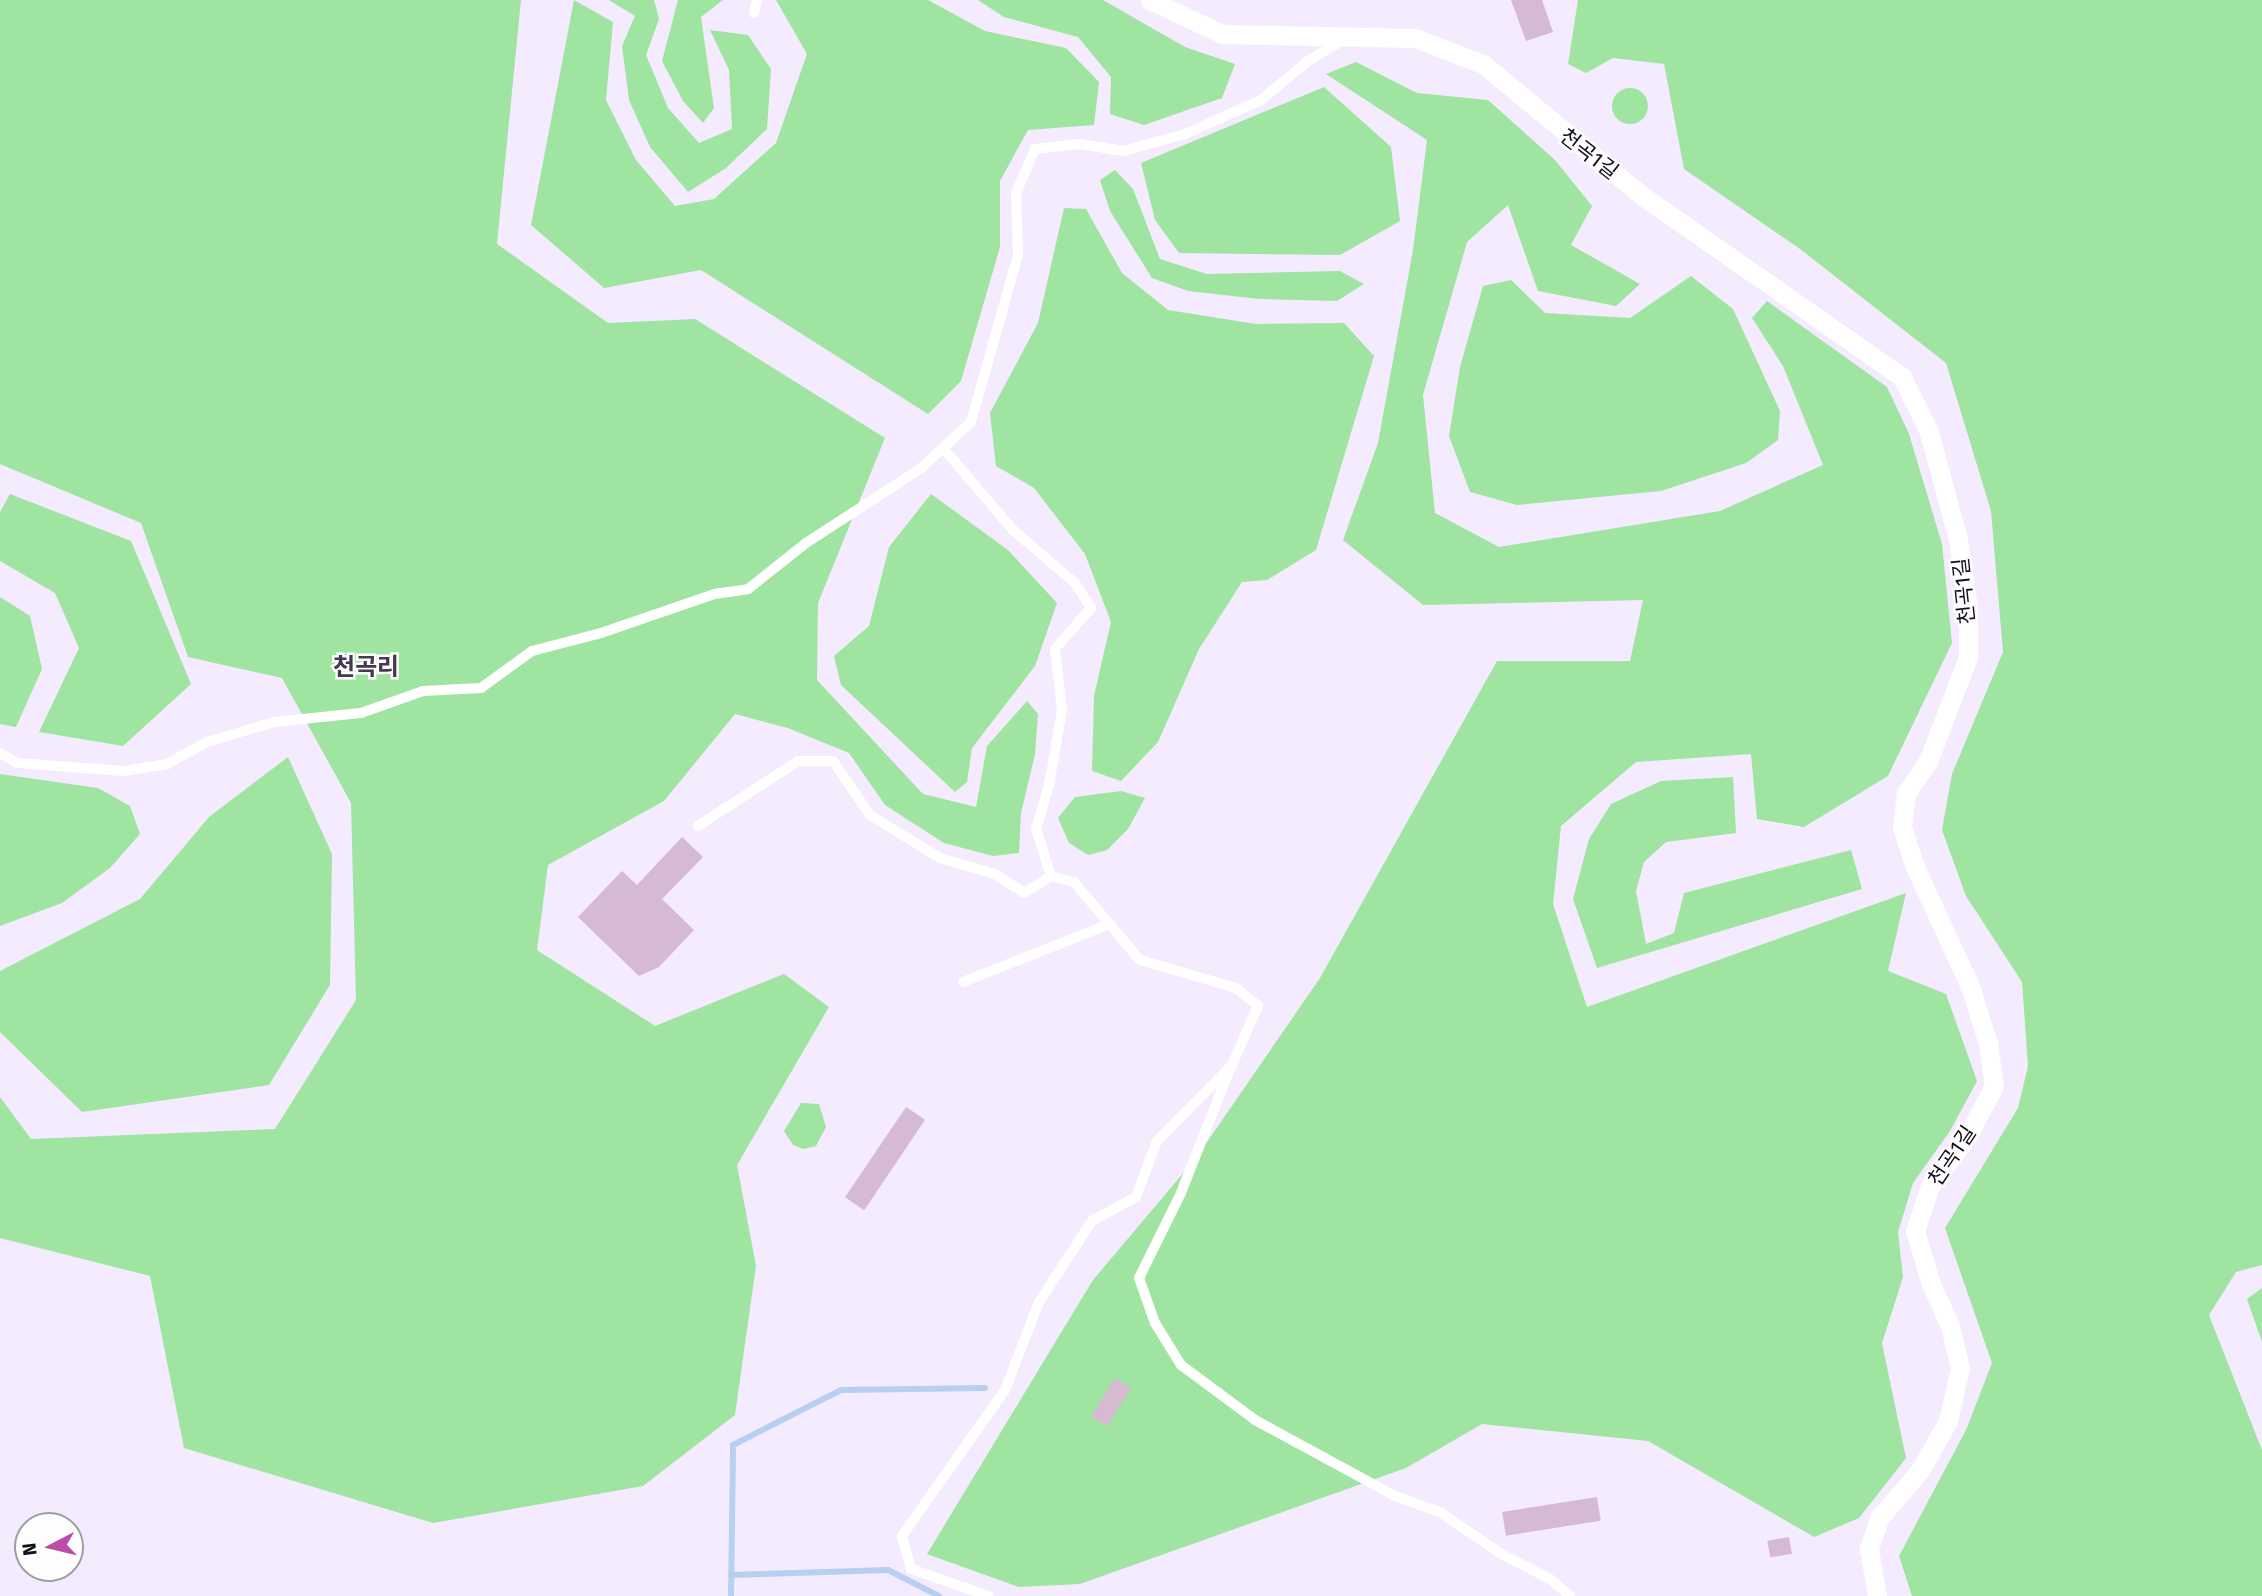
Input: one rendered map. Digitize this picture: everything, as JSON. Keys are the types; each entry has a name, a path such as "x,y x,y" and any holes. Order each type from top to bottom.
{"street":[{"name":"천곡1길","path":"1150,0 1222,34 1352,34 1415,38 1482,64 1644,197 1902,377 1929,432 1958,540 1968,607 1968,657 1928,761 1906,794 1902,827 1915,867 1971,989 1988,1044 1994,1086 1968,1135 1930,1186 1915,1231 1931,1284 1951,1326 1960,1368 1948,1420 1919,1472 1879,1518 1869,1549 1877,1596"}],"lane":[{"path":"754,13 757,0"},
{"path":"0,753 17,763 124,771 167,764 206,742 274,722 361,713 423,691 481,688 532,651 601,633 715,594 748,589 944,449 971,422 1017,255 1016,193 1035,149 1080,144 1123,151 1185,134 1261,100 1308,61 1352,34"},
{"path":"944,449 1013,530 1075,583 1091,608 1055,649 1062,710 1049,785 1035,829 1051,876"},
{"path":"698,826 798,761 833,761 870,815 940,858 995,874 1024,893 1051,876 1074,882 1107,925 1140,960 1236,988 1258,1006 1181,1193 1139,1278 1155,1323 1181,1365 1255,1420 1395,1496 1440,1512 1501,1554 1550,1578 1570,1596"},
{"path":"963,982 1107,925"},
{"path":"989,1596 911,1569 902,1536 1005,1390 1039,1302 1092,1221 1136,1197 1157,1141 1232,1065"}],"green space":[{"path":"0,0 521,0 497,244 608,323 695,319 885,438 818,603 817,680 923,794 976,807 987,746 1027,701 1038,714 1035,754 1021,813 1019,853 993,856 944,843 885,805 849,753 788,728 735,714 664,801 548,865 537,950 655,1026 784,974 829,1007 737,1165 756,1266 735,1415 643,1486 433,1523 184,1448 150,1276 0,1238 0,1097 31,1139 275,1129 356,1000 351,803 282,678 188,657 141,523 0,464"},
{"path":"574,0 613,22 606,100 636,160 675,206 714,199 776,143 807,54 776,0 928,0 985,31 1066,48 1099,82 1094,125 1028,130 1000,181 1000,247 961,381 928,414 701,270 604,288 531,225"},
{"path":"609,0 654,0 659,19 646,55 668,108 699,143 732,129 729,70 710,30 748,35 771,69 767,129 726,168 688,192 650,147 629,100 622,46 635,16"},
{"path":"678,0 723,0 701,17 714,108 703,123 683,101 662,61"},
{"path":"978,0 1103,0 1185,47 1235,64 1222,98 1144,125 1110,114 1111,77 1078,37 1004,17"},
{"path":"1578,0 2262,0 2262,1265 2236,1272 2209,1315 2262,1450 2262,1596 1912,1596 1899,1556 1966,1430 1992,1363 1945,1228 2018,1108 2028,1066 2022,982 1966,896 1942,830 1952,774 2003,652 1991,511 1946,363 1800,249 1684,169 1664,64 1613,58 1586,73 1568,64"},
{"path":"1356,62 1417,93 1488,100 1555,160 1592,206 1571,245 1640,284 1616,306 1538,291 1508,205 1467,242 1423,395 1435,513 1499,547 1720,511 1823,465 1783,366 1752,318 1767,301 1887,387 1909,434 1942,544 1952,643 1888,776 1804,827 1757,819 1751,754 1636,762 1561,826 1553,904 1587,1007 1906,893 1888,971 1946,994 1977,1081 1950,1131 1913,1183 1898,1232 1903,1277 1882,1343 1906,1458 1859,1518 1814,1537 1648,1441 1482,1424 1406,1468 1080,1584 1019,1587 927,1554 1093,1280 1196,1158 1320,978 1497,661 1630,661 1643,600 1423,605 1343,540 1378,443 1413,250 1427,140 1326,74"},
{"path":"1324,87 1391,147 1400,221 1340,255 1179,253 1155,220 1141,163"},
{"path":"1630,88 1643,93 1648,106 1643,119 1630,124 1617,119 1612,106 1617,93"},
{"path":"1115,170 1133,189 1160,259 1207,274 1340,271 1364,284 1337,301 1259,299 1188,291 1152,278 1110,211 1100,180"},
{"path":"1064,208 1086,209 1122,273 1168,310 1256,324 1344,323 1374,356 1316,550 1267,580 1242,582 1199,649 1158,742 1121,781 1092,771 1094,696 1111,622 1085,554 1034,488 996,466 990,413 1038,323"},
{"path":"1691,276 1733,309 1780,411 1778,440 1746,463 1661,491 1517,505 1470,492 1449,436 1460,367 1483,286 1511,280 1545,313 1630,318"},
{"path":"10,494 131,541 191,684 123,746 39,732 79,648 55,593 0,561 0,512"},
{"path":"931,494 1008,550 1057,603 1035,666 972,748 967,782 955,792 841,685 834,656 869,626 889,547"},
{"path":"0,597 30,616 42,669 16,727 0,724"},
{"path":"288,757 332,854 330,985 269,1085 82,1112 0,1032 0,971 140,899 209,817"},
{"path":"0,774 98,788 130,806 140,834 110,868 62,903 0,926"},
{"path":"1733,777 1736,833 1666,842 1644,862 1636,891 1646,944 1674,933 1684,893 1851,850 1862,889 1597,968 1573,899 1589,839 1611,804 1661,781"},
{"path":"1121,791 1145,798 1128,829 1107,850 1088,855 1069,843 1058,818 1075,797"},
{"path":"801,1103 819,1104 826,1127 816,1146 803,1149 793,1145 784,1131"},
{"path":"2262,1288 2262,1342 2247,1299"}],"building":[{"path":"1511,0 1542,0 1553,32 1526,41"},
{"path":"682,837 703,857 662,899 694,930 659,967 639,976 578,917 622,871 637,885"},
{"path":"906,1107 925,1120 864,1210 845,1197"},
{"path":"1115,1378 1131,1388 1107,1426 1091,1416"},
{"path":"1597,1497 1601,1521 1506,1536 1502,1512"},
{"path":"1789,1537 1792,1554 1770,1558 1767,1541"}],"waterway":[{"path":"731,1596 733,1445 841,1390 985,1388"},
{"path":"731,1575 888,1570 939,1596"}],"district":[{"name":"천곡리","path":"366,668"}]}
